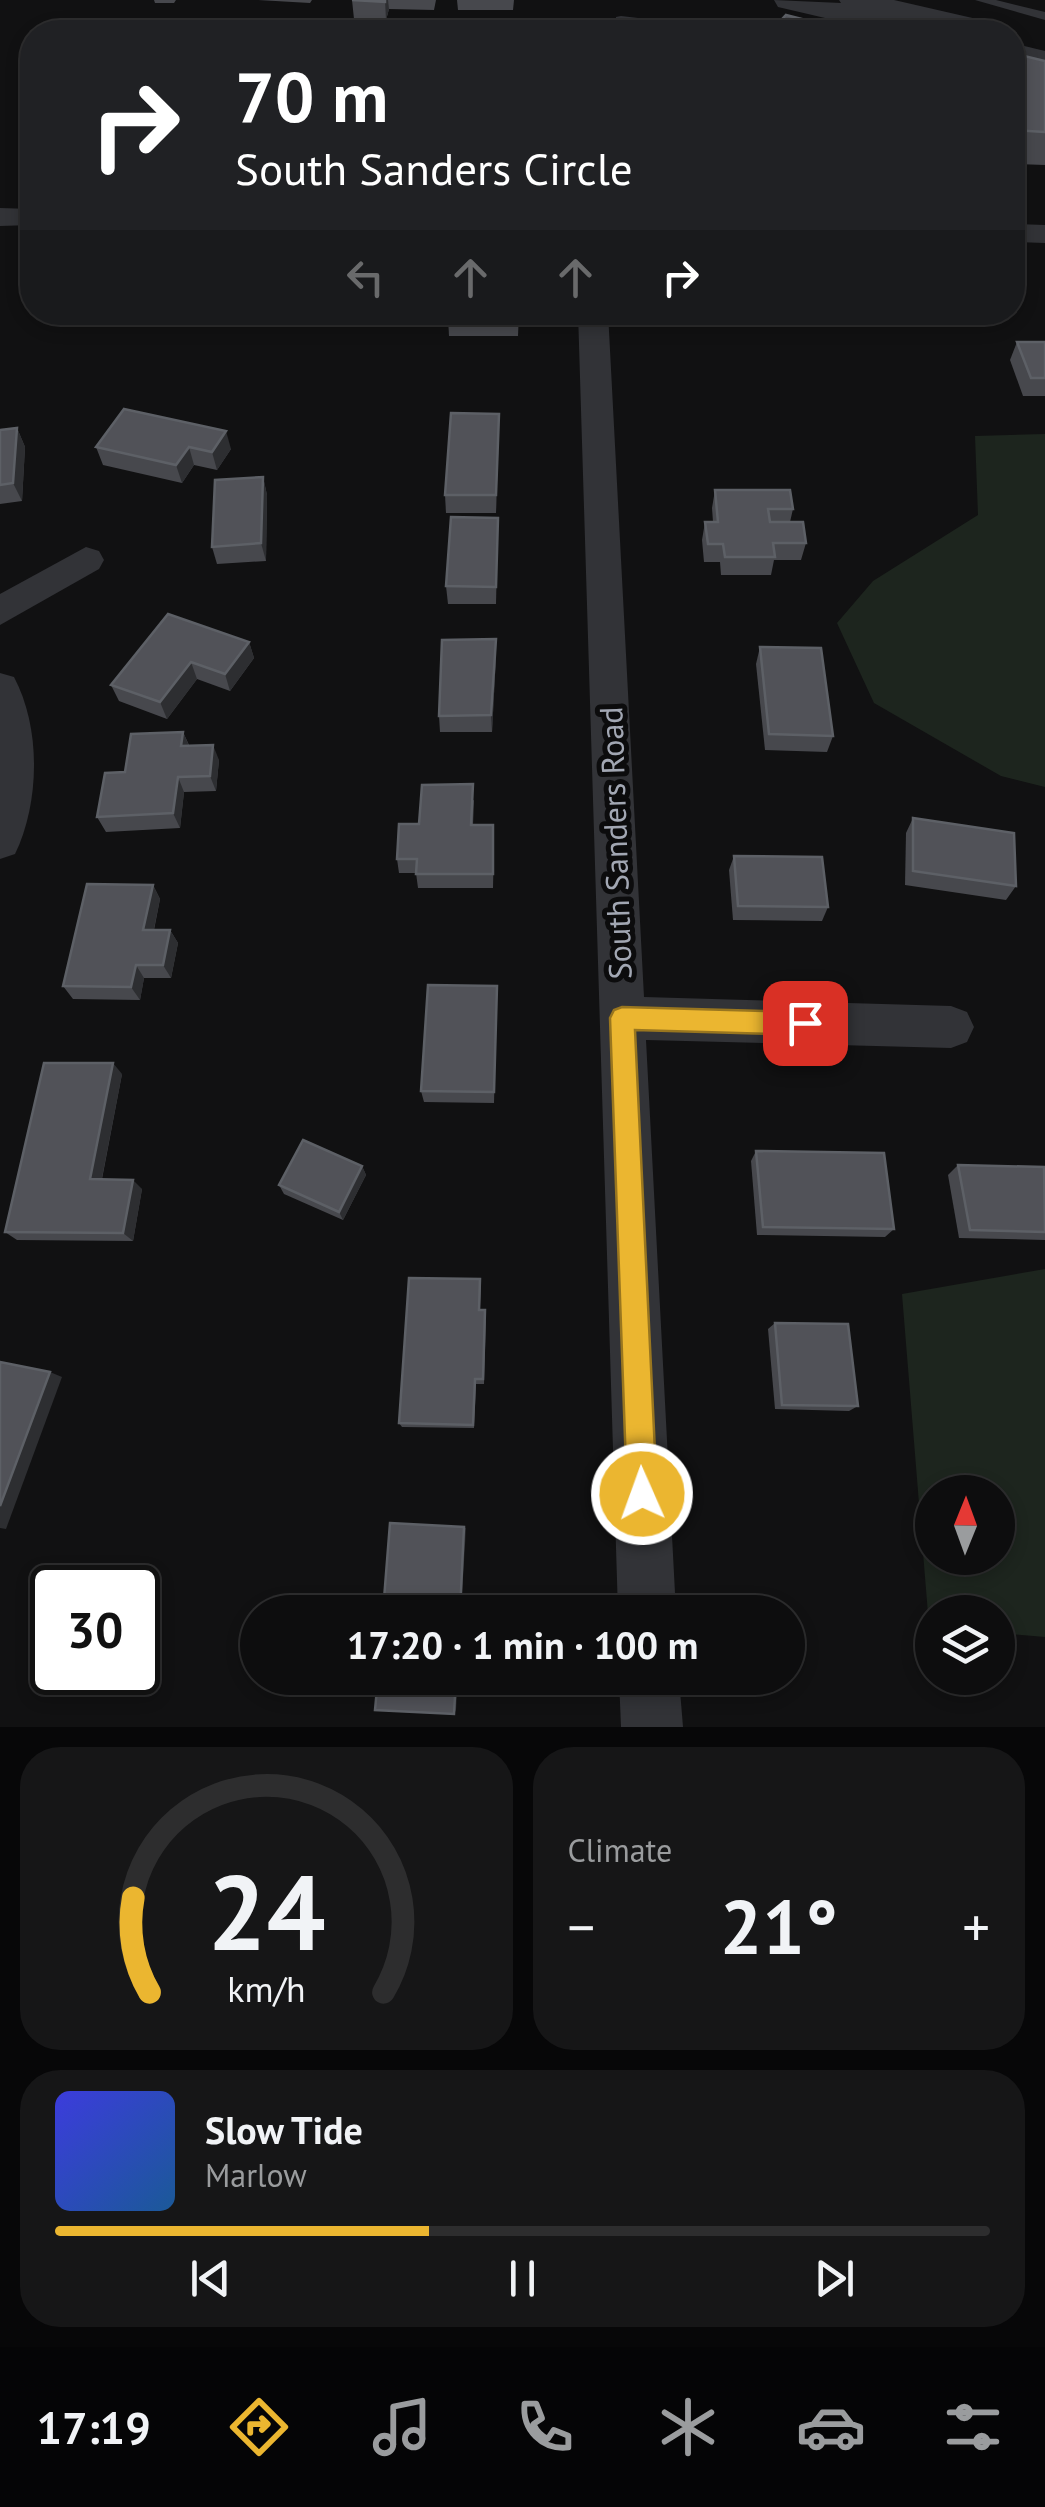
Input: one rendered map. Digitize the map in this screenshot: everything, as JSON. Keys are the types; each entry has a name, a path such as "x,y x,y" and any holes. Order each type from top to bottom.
{"street":[{"path":"790,0 890,20"},
{"path":"854,0 907,20"},
{"name":"South Sanders Road","path":"594,325 646,1595"},
{"path":"0,611 86,560"},
{"path":"0,688 13,726 15,758 0,841"},
{"path":"622,1018 951,1027"},
{"path":"651,1695 652,1727"}],"lane":[{"path":"982,0 1045,16"}],"shaded area":[{"path":"1045,434 1045,787 1001,776 874,703 837,623 873,581 978,515 975,436"},
{"path":"1045,1269 1045,1637 1015,1634 1015,1595 926,1595 925,1575 1015,1575 1015,1475 917,1475 902,1294"}],"building":[{"path":"1025,56 1045,61 1045,132 1025,131"},
{"path":"1017,342 1045,342 1045,378 1031,378"},
{"path":"124,409 226,431 212,452 189,447 176,465 96,447"},
{"path":"451,413 499,414 496,495 445,495"},
{"path":"17,428 13,483 0,485 0,430"},
{"path":"263,477 261,543 212,547 215,480"},
{"path":"715,490 790,490 793,509 768,509 770,522 803,522 806,543 773,543 775,557 725,557 723,544 708,544 705,522 718,522"},
{"path":"451,517 498,518 496,587 446,586"},
{"path":"168,614 249,642 225,674 191,662 160,702 111,685"},
{"path":"496,639 491,715 439,716 442,640"},
{"path":"760,647 821,648 833,736 769,734"},
{"path":"183,732 181,746 213,745 210,776 178,777 173,813 97,817 105,773 125,772 131,734"},
{"path":"473,784 471,825 493,825 493,874 416,874 417,859 397,859 399,824 419,824 422,785"},
{"path":"913,818 1014,833 1016,886 913,871"},
{"path":"734,856 822,857 828,907 738,906"},
{"path":"87,884 153,885 143,930 170,930 163,965 136,965 131,987 63,986"},
{"path":"428,985 497,986 494,1092 421,1091"},
{"path":"44,1063 113,1063 90,1179 133,1180 123,1233 5,1232"},
{"path":"303,1140 362,1166 339,1212 279,1185"},
{"path":"756,1151 884,1153 894,1229 763,1227"},
{"path":"958,1165 1044,1167 1045,1232 970,1230"},
{"path":"409,1278 480,1279 479,1310 485,1310 483,1379 475,1379 473,1425 399,1423"},
{"path":"775,1323 848,1324 858,1406 782,1405"},
{"path":"0,1362 50,1372 0,1506"},
{"path":"390,1523 464,1527 461,1595 384,1595"},
{"path":"376,1695 455,1695 454,1714 375,1710"}],"route":[{"path":"642,1494 622,1018 805,1023"}]}
